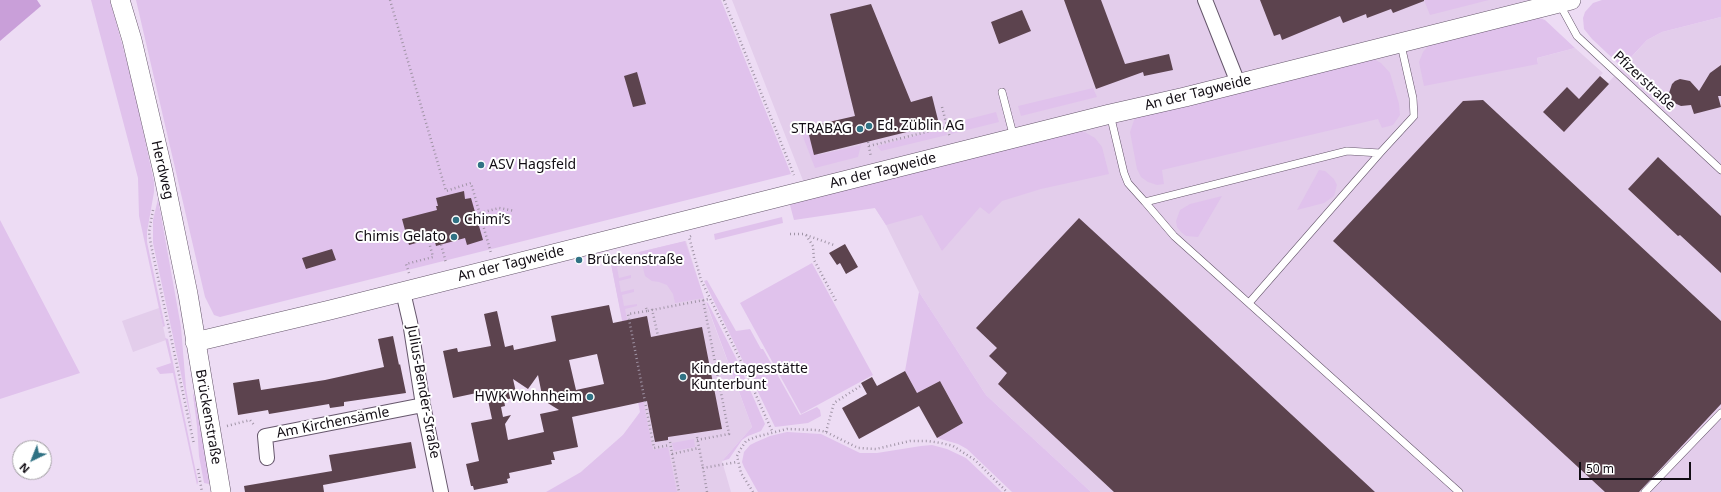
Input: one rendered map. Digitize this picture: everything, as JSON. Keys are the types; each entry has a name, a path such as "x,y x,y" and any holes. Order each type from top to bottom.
{"main road":[{"name":"Herdweg","path":"120,0 132,40 163,172 188,294 195,342"},
{"name":"An der Tagweide","path":"195,342 408,291 1110,114 1565,2"},
{"name":"Brückenstraße","path":"195,342 221,492"}],"street":[{"path":"1205,0 1238,83"},
{"name":"Julius-Bender-Straße","path":"408,291 410,322 423,405 441,492"},
{"name":"Am Kirchensämle","path":"267,458 265,436 423,405"}],"lane":[{"name":"Pfizerstraße","path":"1565,2 1577,36 1721,170"},
{"path":"1249,303 1414,116 1413,98 1400,42"},
{"path":"1002,92 1014,139"},
{"path":"1110,114 1124,173 1128,183 1174,236 1459,492"},
{"path":"1145,202 1347,151 1380,154"},
{"path":"1645,492 1721,413"}],"path":[{"path":"390,0 446,191 471,183 487,238"},
{"path":"724,0 794,175"},
{"path":"869,146 947,127 942,107"},
{"path":"868,142 870,153"},
{"path":"154,203 149,232 151,245 196,449"},
{"path":"480,213 499,208 515,211"},
{"path":"790,234 806,235 834,245"},
{"path":"806,235 813,246 814,260 836,301"},
{"path":"439,237 443,252"},
{"path":"408,291 406,264 433,257 429,242 435,241"},
{"path":"690,241 701,280 709,299 739,357 772,431"},
{"path":"679,492 670,443 654,448 628,314 646,309 709,299"},
{"path":"702,300 729,434 697,439 707,492"},
{"path":"652,309 658,336"},
{"path":"826,432 834,403 862,386"},
{"path":"211,430 250,420 265,436"},
{"path":"753,492 741,473 737,462 737,456 740,450 746,442 772,431 787,429 818,430 826,432 858,448 876,449 910,442 928,441 953,446 975,460 1007,492"},
{"path":"672,454 699,448"},
{"path":"703,468 737,462"}],"shaded area":[{"path":"0,0 37,0 41,6 0,41"},
{"path":"91,0 110,0 133,84 154,182 147,242 165,326 163,327 139,216 138,178"},
{"name":"ASV Hagsfeld","path":"136,0 721,0 791,174 220,317 214,315 205,297"},
{"path":"732,0 1534,0 1486,12 1538,64 1537,58 1575,48 1603,73 1600,76 1608,83 1647,40 1662,32 1721,17 1721,492 1091,492 986,395 919,292 886,225 875,208 858,167 804,183"},
{"path":"1424,0 1489,0 1430,15"},
{"path":"1602,0 1721,0 1721,17 1662,32 1647,40 1622,67 1592,39 1584,29 1583,18 1585,12 1593,3"},
{"path":"1537,17 1545,20 1575,48 1537,58 1538,64 1424,86 1419,62 1423,52 1430,44"},
{"path":"1372,58 1381,63 1390,73 1399,104 1400,115 1393,125 1382,128 1378,119 1162,170 1164,184 1157,185 1148,182 1141,177 1137,169 1130,132 1134,120 1140,114 1171,107 1172,110 1202,103 1202,99"},
{"path":"1093,88 1097,97 1021,116 1018,106"},
{"path":"996,112 999,122 951,134 949,124"},
{"path":"810,126 818,155 861,145 858,157 815,168 800,129"},
{"path":"945,128 947,135 881,151 877,146"},
{"path":"1081,130 1095,138 1102,147 1109,174 1041,189 1002,201 989,214 980,207 942,251 922,215 886,225 875,208 794,220 790,205 799,201"},
{"path":"1319,170 1325,171 1334,179 1337,185 1334,196 1324,203 1297,210"},
{"path":"1222,196 1198,237 1186,236 1177,227 1176,221 1180,210 1190,204"},
{"path":"158,199 181,327 186,388 193,430 153,243 153,220"},
{"path":"782,217 783,223 715,240 714,234"},
{"path":"0,220 80,373 0,399"},
{"path":"685,241 704,298 675,303 673,294 667,285 652,281 645,276 639,252"},
{"name":"Kindertagesstätte Kunterbunt","path":"686,241 704,298 752,427 722,461 731,492 593,492 581,472 623,435 641,412 610,259"},
{"path":"627,255 629,264 617,267 619,278 631,275 631,278 619,281 621,292 634,289 634,292 622,295 624,306 637,304 637,306 625,309 653,450 668,447 677,492 546,492 581,472 623,435 640,412 610,259"},
{"path":"812,263 873,375 801,414 740,303"},
{"path":"707,280 736,331 750,329 800,415 817,407 820,410 821,416 808,423 775,427 704,281"},
{"path":"919,292 986,395 1091,492 1012,492 967,449 958,444 937,438 963,423 940,381 917,393 905,371"},
{"path":"706,302 708,303 737,360 765,424 761,431 742,440 729,459 722,461 752,427"},
{"path":"159,308 166,340 133,352 122,321"},
{"path":"165,338 168,339 198,482 197,485 173,373 160,374 156,368 171,363"},
{"path":"194,394 210,472 209,484 204,483 199,456"},
{"path":"787,432 821,434 860,453 877,453 932,445 947,449 966,458 1002,492 758,492 742,462 744,452 750,445 756,442 770,436"},
{"path":"694,439 695,447 674,451 672,443"}],"building":[{"path":"1064,0 1101,0 1125,64 1169,54 1173,70 1144,76 1143,72 1096,89"},
{"path":"1260,0 1424,1 1393,13 1391,9 1367,18 1366,14 1343,23 1340,16 1282,40 1280,34 1274,36"},
{"path":"871,4 911,102 932,96 939,124 814,155 807,127 855,116 830,14"},
{"path":"1022,10 1031,31 999,44 991,22"},
{"path":"1721,65 1721,96 1718,96 1721,107 1694,114 1691,105 1681,106 1672,102 1669,93 1672,84 1675,81 1680,79 1690,81 1699,91 1710,73"},
{"path":"637,72 646,104 633,107 624,76"},
{"path":"1600,76 1609,84 1564,132 1543,112 1567,87 1579,99"},
{"path":"1483,100 1721,321 1721,404 1639,492 1605,492 1333,241 1463,101"},
{"path":"1658,157 1721,216 1721,273 1680,235 1678,236 1628,189"},
{"path":"464,191 465,199 471,198 483,240 467,245 465,238 436,246 434,238 409,245 402,219 437,210 436,206 438,206 436,198"},
{"path":"1079,218 1375,492 1114,492 998,384 1007,373 989,356 997,348 976,328"},
{"path":"845,244 858,267 846,274 840,263 837,265 829,253"},
{"path":"332,249 336,260 306,269 302,258"},
{"path":"609,305 613,323 647,316 651,337 702,327 722,429 668,437 668,440 655,442 647,401 572,417 578,447 553,452 555,460 551,460 552,464 509,473 510,478 507,479 508,483 474,490 473,486 471,486 466,464 479,461 471,423 492,419 486,391 453,398 443,351 457,348 458,352 491,346 484,314 497,311 505,347 513,345 514,350 556,341 551,316","holes":["597,354 604,384 576,390 569,360","538,375 543,400 559,410 540,414 544,432 508,440 505,424 511,415 503,417 501,407 505,406 504,400 517,397 513,379 528,389"]},
{"path":"393,336 406,393 344,402 344,406 330,408 329,404 269,414 268,410 238,415 233,383 259,379 261,390 325,380 384,367 378,339"},
{"path":"905,371 917,393 940,381 963,423 937,438 919,406 859,439 842,408 867,394 861,383 872,377 877,386"},
{"path":"411,442 416,468 323,485 324,492 245,492 244,486 332,471 329,455"}],"place":[{"name":"Ed. Züblin AG","path":"869,126"},
{"name":"STRABAG","path":"860,129"},
{"name":"ASV Hagsfeld","path":"481,165"},
{"name":"Chimi’s","path":"456,220"},
{"name":"Chimis Gelato","path":"454,237"},
{"name":"Brückenstraße","path":"579,260"},
{"name":"Kindertagesstätte Kunterbunt","path":"683,377"},
{"name":"HWK Wohnheim","path":"590,397"}]}
